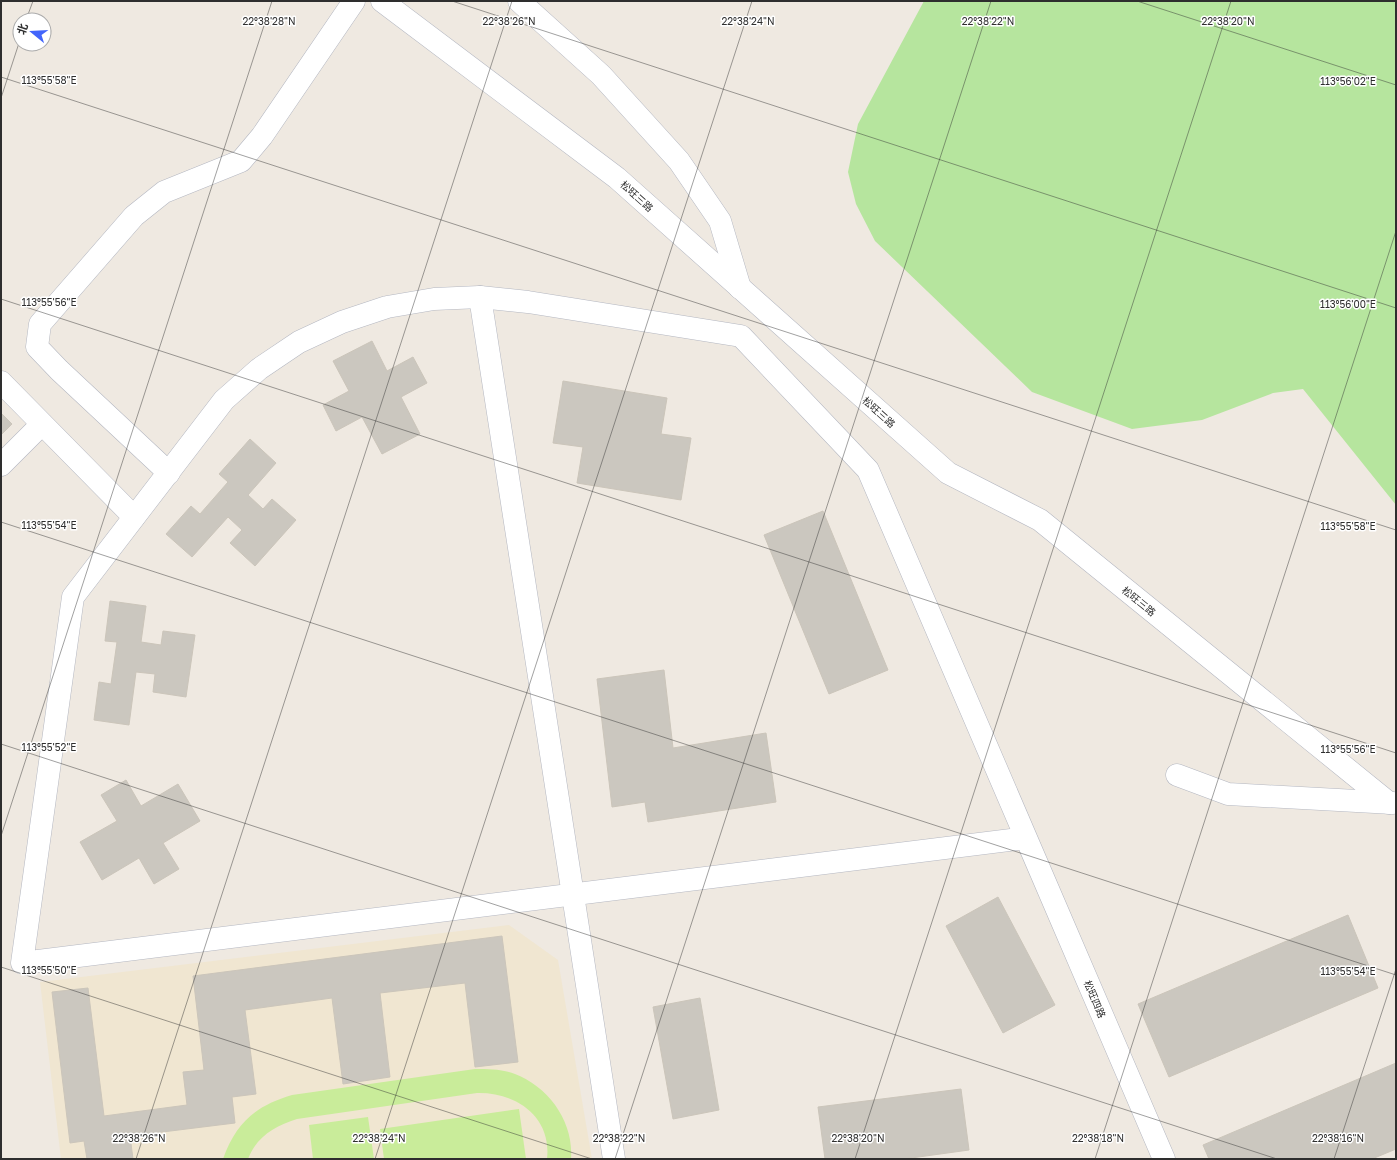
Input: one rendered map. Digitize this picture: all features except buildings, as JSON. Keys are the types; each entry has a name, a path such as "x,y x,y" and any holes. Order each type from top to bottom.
{"street":[{"path":"169,473 59,370 37,347 40,324 134,216 164,192 241,160 262,136 354,1"},
{"name":"松旺三路","path":"382,1 617,178 948,473 1040,520 1392,803"},
{"path":"519,1 601,75 679,161 720,221 740,288"},
{"path":"480,297 614,1159"},
{"name":"松旺四路","path":"573,894 22,963 73,597 224,400 260,369 299,342 342,322 387,307 434,299 480,297 528,302 741,336 868,470 1164,1159"},
{"path":"1,382 134,517"},
{"path":"1,465 42,424"},
{"name":"松旺三路","path":"1177,775 1228,794 1392,803"},
{"path":"573,894 1026,838"}],"shaded area":[{"path":"509,925 558,960 592,1159 61,1159 40,982"}],"green space":[{"path":"924,1 1396,1 1396,505 1303,389 1273,393 1202,420 1132,429 1032,392 875,241 856,204 848,172 858,124"},
{"path":"475,1069 490,1069 510,1072 527,1080 539,1088 557,1108 564,1119 571,1145 571,1159 547,1159 547,1144 544,1130 537,1119 517,1102 505,1097 477,1093 297,1119 281,1125 268,1133 256,1144 248,1159 223,1159 234,1135 248,1118 257,1111 279,1099 292,1095"},
{"path":"519,1109 526,1159 384,1159 380,1129"},
{"path":"368,1117 374,1159 313,1159 309,1125"}]}
